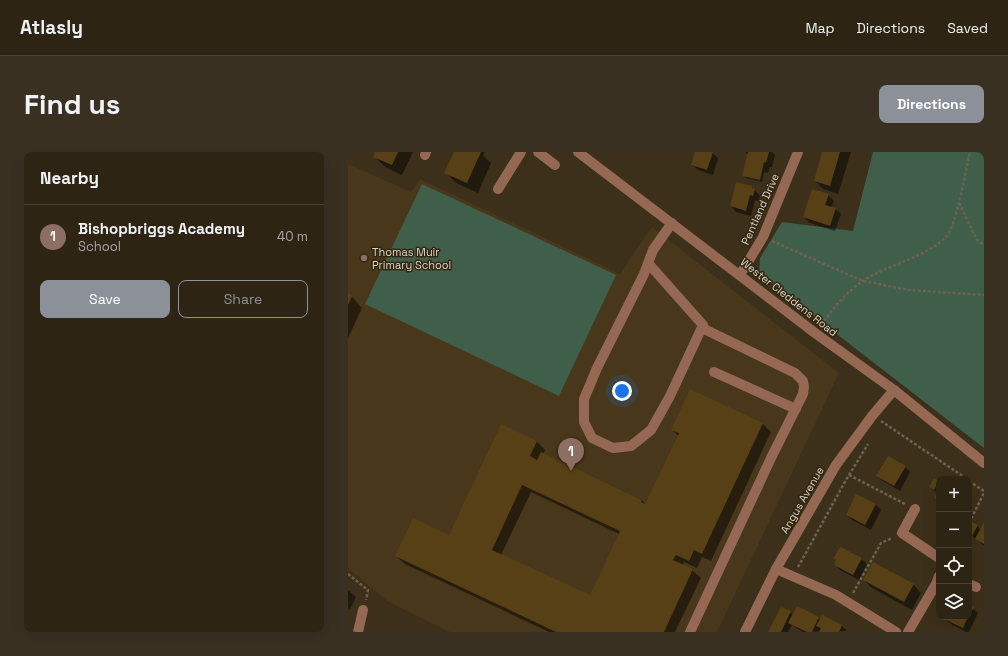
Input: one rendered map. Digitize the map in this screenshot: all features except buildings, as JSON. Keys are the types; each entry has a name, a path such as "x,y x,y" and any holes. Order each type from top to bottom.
{"street":[{"path":"498,189 521,152"},
{"path":"538,152 555,165"},
{"name":"Wester Cleddens Road","path":"578,152 815,333 894,390 984,463"},
{"name":"Pentland Drive","path":"740,275 763,237 798,152"},
{"path":"648,263 703,324 670,396 651,430 631,446 613,448 592,438 584,422 584,399 597,368 653,250 672,223"},
{"path":"690,632 771,458 803,394 804,387 803,381 800,377 777,364 702,328"},
{"path":"714,372 796,409"},
{"name":"Angus Avenue","path":"744,632 776,569 836,465 872,416 894,390"},
{"path":"915,509 902,533 936,556"},
{"path":"776,569 836,595 896,632"},
{"path":"908,632 936,584"},
{"path":"358,632 363,610"}],"path":[{"path":"815,333 834,306 863,281 930,248 947,236 955,218 970,152"},
{"path":"958,202 977,240 984,245"},
{"path":"763,237 863,281 909,290 984,295"},
{"path":"872,416 962,476"},
{"path":"793,576 869,442"},
{"path":"849,475 915,509"},
{"path":"972,483 984,492 972,517"},
{"path":"848,602 881,543 902,533"},
{"path":"348,574 368,590 363,610"}],"shaded area":[{"path":"348,164 411,192 420,179 620,274 652,227 839,373 717,632 450,632 387,601 348,568"}],"green space":[{"path":"873,152 984,152 984,448 759,274 760,258 782,222 853,231"},
{"path":"422,184 616,275 559,396 365,304"}],"place":[{"name":"Thomas Muir Primary School","path":"364,258"},
{"name":"Bishopbriggs Academy","path":"571,471"}]}
